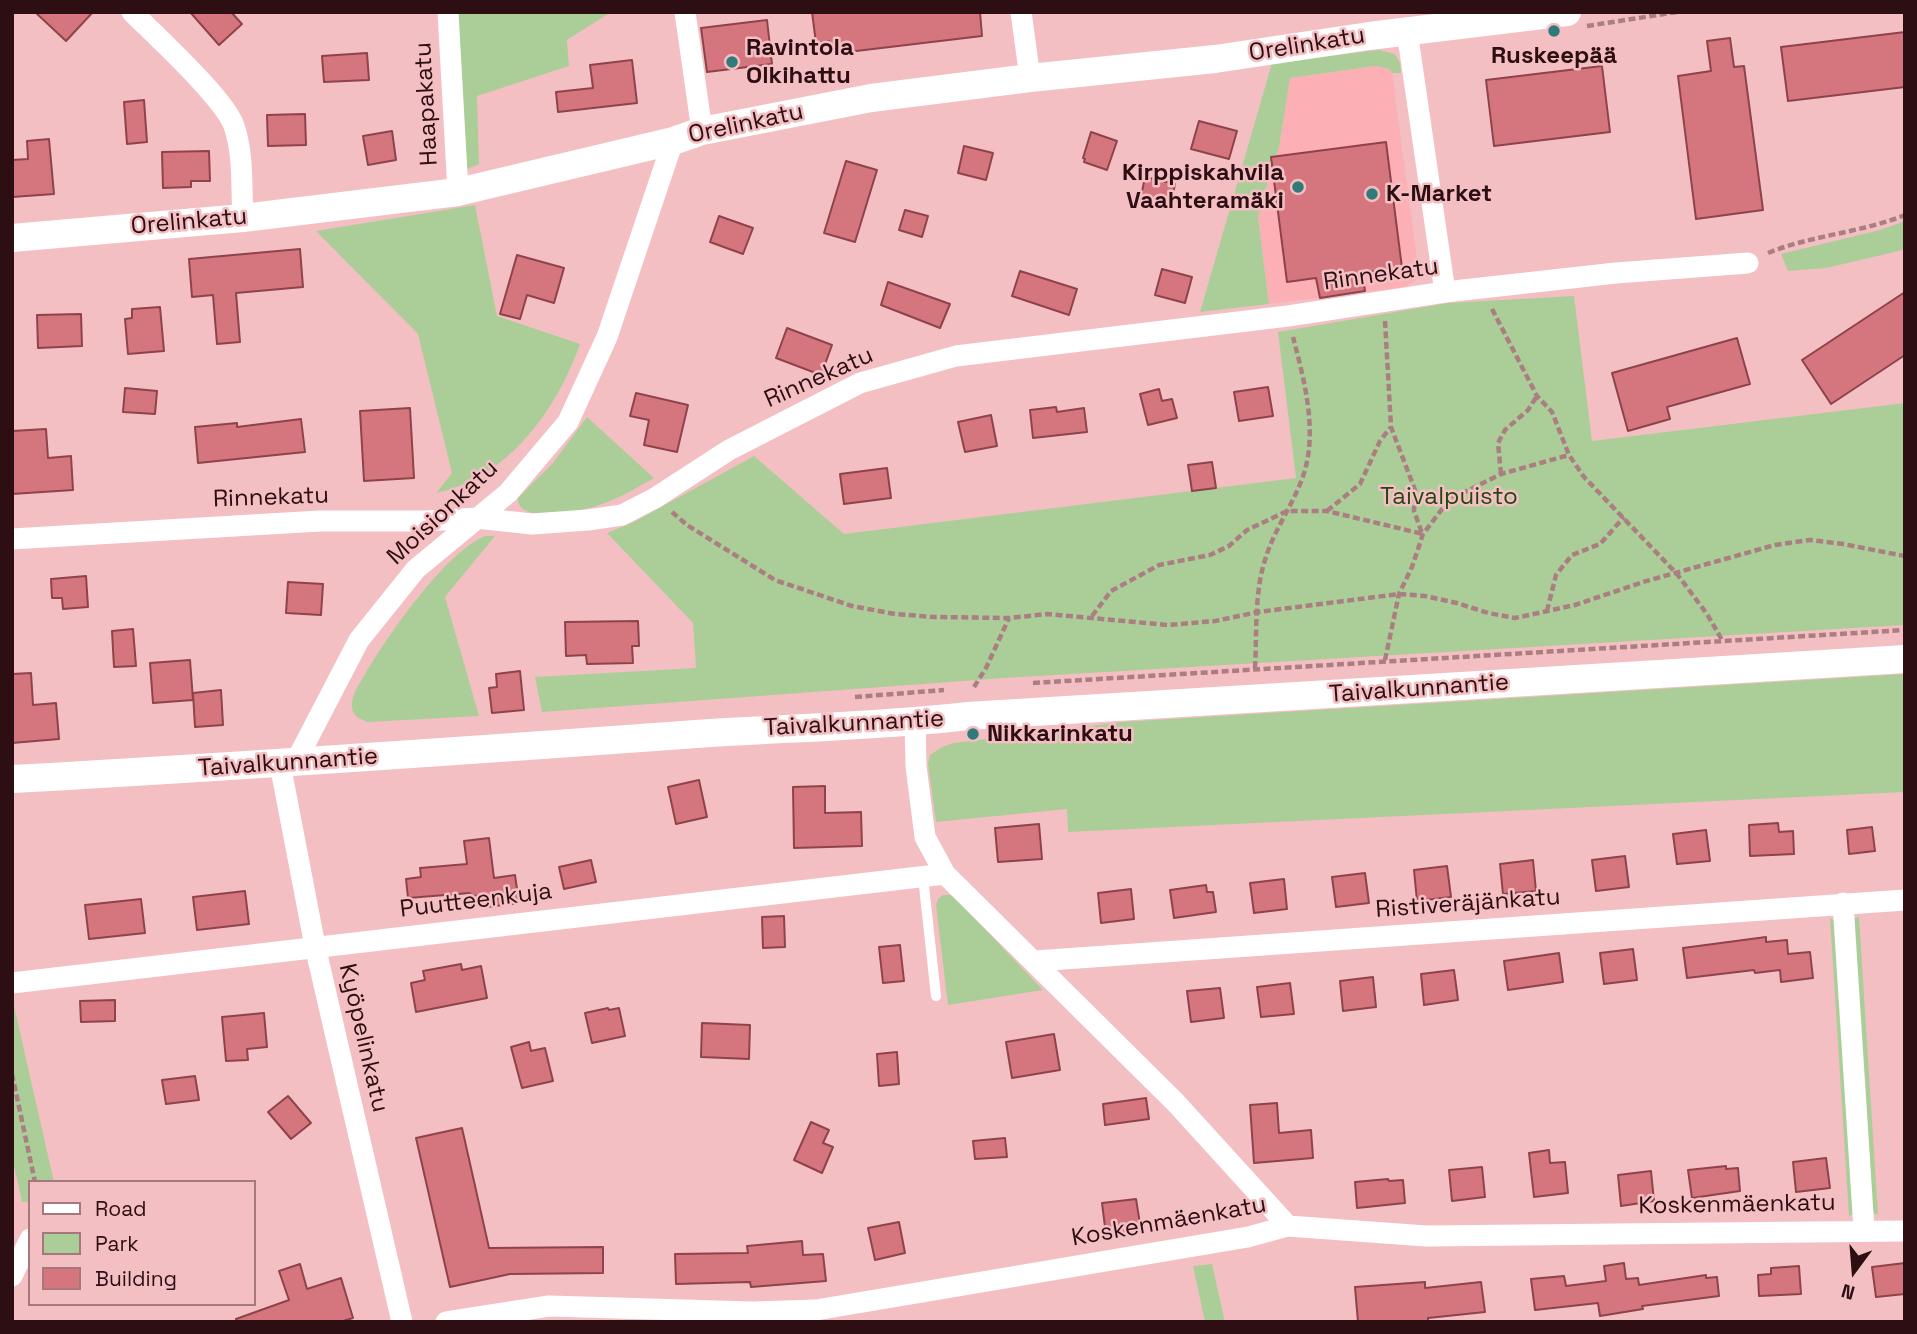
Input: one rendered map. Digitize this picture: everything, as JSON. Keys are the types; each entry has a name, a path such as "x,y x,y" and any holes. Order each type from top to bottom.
{"main road":[{"name":"Orelinkatu","path":"12,238 243,218 458,192 673,141 702,131 871,98 1215,59 1368,24 1407,31 1567,12"},
{"name":"Taivalkunnantie","path":"12,779 288,763 768,729 915,722 968,716 1905,659"}],"street":[{"path":"132,12 209,90 233,122 239,149 243,218"},
{"name":"Haapakatu","path":"448,12 458,192"},
{"path":"685,12 702,131"},
{"path":"1021,12 1030,78"},
{"path":"1407,31 1445,292"},
{"name":"Moisionkatu","path":"288,763 359,640 416,569 508,493 568,422 607,337 673,141"},
{"name":"Rinnekatu","path":"12,539 320,521 477,518 532,524 622,515 655,498 729,450 860,383 956,356 1288,316 1445,292 1616,273 1748,263"},
{"path":"915,722 916,766 925,837 946,874 1176,1103 1288,1226"},
{"name":"Kyöpelinkatu","path":"288,763 314,946 402,1322"},
{"name":"Puutteenkuja","path":"12,983 946,874"},
{"name":"Ristiveräjänkatu","path":"1035,961 1905,900"},
{"path":"1843,903 1864,1230"},
{"name":"Koskenmäenkatu","path":"446,1322 549,1306 753,1317 816,1310 1266,1234 1288,1226 1426,1236 1905,1231"},
{"path":"12,1276 28,1243"}],"lane":[{"path":"923,877 936,996"}],"path":[{"path":"1748,263 1769,252 1800,242 1878,226 1905,215"},
{"path":"1483,289 1537,396 1552,412 1569,455 1584,477 1677,574 1707,614 1722,640"},
{"path":"1383,300 1391,427 1415,490 1414,511 1423,534"},
{"path":"1255,668 1259,586 1266,557 1301,482 1309,451 1310,435 1303,376 1288,316"},
{"path":"1501,474 1499,443 1505,430 1528,410 1537,396"},
{"path":"1326,511 1360,484 1380,441 1391,427"},
{"path":"1385,660 1399,594 1423,534 1449,500 1501,474 1569,455"},
{"path":"655,498 687,525 775,580 852,606 895,614 1009,618 1047,614 1168,625 1215,621 1258,612 1399,594 1426,596 1488,614 1515,618 1576,605 1643,582 1775,545 1810,540 1905,556"},
{"path":"1091,617 1111,591 1159,565 1210,555 1229,546 1247,530 1287,511 1326,511 1423,534"},
{"path":"1546,611 1556,575 1572,555 1600,544 1624,517"},
{"path":"974,687 986,668 1009,618"},
{"path":"12,1074 36,1180"}],"shaded area":[{"path":"1375,66 1389,69 1392,73 1419,274 1415,281 1404,287 1269,304 1258,217 1272,166 1271,157 1279,148 1290,78"}],"green space":[{"path":"458,12 611,12 567,40 569,66 477,96 479,164 467,169"},
{"path":"1379,50 1395,54 1401,73 1392,73 1389,69 1375,66 1290,78 1279,148 1275,157 1271,158 1272,166 1258,217 1269,304 1200,312 1272,63"},
{"path":"475,205 497,316 580,344 558,393 526,438 507,457 485,473 462,485 436,493 452,473 418,334 316,231"},
{"path":"1905,221 1905,249 1899,251 1826,268 1788,271 1781,254 1880,230"},
{"name":"Taivalpuisto","path":"1574,296 1592,441 1905,403 1905,625 1004,678 542,712 535,677 696,668 693,623 607,533 634,522 754,456 844,534 1296,478 1278,332 1448,303"},
{"path":"587,417 654,478 618,498 584,509 540,514 520,507 518,498 553,463"},
{"path":"485,536 495,536 445,597 479,716 368,722 359,718 353,711 353,696 388,639 435,577 469,545"},
{"path":"1905,674 1905,792 1068,832 1067,809 936,822 928,764 930,755 954,743 1122,722"},
{"path":"943,895 955,898 1043,990 948,1005 936,905"},
{"path":"1859,917 1878,1215 1870,1211 1852,919"},
{"path":"1830,918 1838,922 1856,1213 1849,1216"},
{"path":"12,997 54,1180 28,1180 28,1202 22,1202 12,1156"},
{"path":"1212,1264 1225,1322 1205,1322 1193,1266"}],"building":[{"path":"35,12 93,12 66,41"},
{"path":"190,12 231,12 242,24 219,45"},
{"path":"812,12 980,12 982,36 831,54 829,41 816,43"},
{"path":"767,20 772,64 707,72 701,28"},
{"path":"1905,32 1905,87 1788,101 1781,47"},
{"path":"1730,38 1734,67 1744,66 1763,210 1696,219 1678,76 1711,71 1707,41"},
{"path":"367,53 369,80 324,82 322,56"},
{"path":"632,60 637,103 558,112 556,92 593,88 590,65"},
{"path":"1602,66 1610,132 1494,146 1486,80"},
{"path":"144,100 147,142 127,144 124,102"},
{"path":"305,114 306,145 268,146 267,115"},
{"path":"1199,121 1237,131 1229,159 1191,149"},
{"path":"392,131 396,160 368,165 363,136"},
{"path":"1091,132 1117,141 1107,170 1084,162"},
{"path":"49,139 54,194 12,197 12,160 28,159 27,141"},
{"path":"1386,142 1402,268 1362,273 1365,291 1320,298 1316,278 1287,282 1271,157"},
{"path":"964,146 993,153 986,180 958,173"},
{"path":"209,151 210,181 191,181 191,187 163,188 162,152"},
{"path":"846,161 877,170 855,242 824,233"},
{"path":"1145,177 1175,184 1170,208 1140,201"},
{"path":"905,210 928,216 922,237 899,230"},
{"path":"719,216 753,228 743,254 710,242"},
{"path":"300,249 303,287 236,293 240,342 217,344 213,295 192,297 189,259"},
{"path":"517,255 564,268 554,303 527,295 520,319 500,314"},
{"path":"1162,269 1192,277 1185,303 1155,295"},
{"path":"1020,271 1077,289 1069,315 1012,296"},
{"path":"888,282 950,304 940,328 881,305"},
{"path":"1905,292 1905,355 1831,404 1802,360"},
{"path":"160,307 164,351 128,354 125,319 132,318 132,309"},
{"path":"81,314 82,346 38,348 37,315"},
{"path":"787,328 832,345 821,375 776,358"},
{"path":"1737,338 1750,384 1667,407 1670,419 1628,431 1612,373"},
{"path":"1268,387 1273,416 1239,421 1234,392"},
{"path":"125,388 157,391 155,414 123,412"},
{"path":"1159,389 1162,401 1172,399 1177,418 1148,425 1140,394"},
{"path":"636,393 688,405 677,452 644,445 649,420 630,416"},
{"path":"1056,407 1057,412 1084,408 1087,432 1033,438 1030,410"},
{"path":"410,408 414,478 364,481 360,411"},
{"path":"991,415 997,446 965,452 958,422"},
{"path":"301,419 305,452 198,463 195,427 237,423 237,427"},
{"path":"46,429 48,458 71,456 73,490 12,494 12,431"},
{"path":"1212,462 1216,488 1192,491 1188,465"},
{"path":"887,468 891,498 844,504 840,474"},
{"path":"86,576 88,607 63,609 62,598 52,598 51,579"},
{"path":"288,582 323,584 321,615 286,613"},
{"path":"638,621 639,646 632,646 633,663 587,664 586,655 566,656 565,622"},
{"path":"133,629 136,666 114,667 112,631"},
{"path":"190,660 193,700 153,703 150,663"},
{"path":"520,671 524,710 492,713 489,688 497,687 496,674"},
{"path":"31,673 33,705 56,703 59,739 12,743 12,674"},
{"path":"221,690 223,725 195,727 193,693"},
{"path":"699,780 707,817 676,824 668,787"},
{"path":"825,786 825,813 861,812 862,846 794,848 793,787"},
{"path":"1778,823 1779,832 1793,831 1794,854 1750,856 1749,825"},
{"path":"1039,824 1042,859 998,862 995,828"},
{"path":"1872,827 1875,851 1849,854 1847,830"},
{"path":"1706,830 1710,861 1677,864 1673,834"},
{"path":"489,838 494,878 515,875 519,903 487,907 485,895 471,896 470,893 408,898 406,879 421,877 420,868 467,864 464,841"},
{"path":"1625,856 1629,887 1596,891 1592,860"},
{"path":"591,860 596,882 564,889 559,867"},
{"path":"1533,860 1536,891 1503,894 1500,864"},
{"path":"1447,866 1451,897 1417,901 1414,870"},
{"path":"1365,873 1369,903 1336,907 1332,877"},
{"path":"1284,879 1287,909 1254,913 1250,883"},
{"path":"1206,885 1207,892 1213,892 1216,912 1174,918 1170,890"},
{"path":"1131,889 1134,919 1101,923 1098,893"},
{"path":"245,891 249,924 197,930 193,897"},
{"path":"141,899 145,933 89,939 85,905"},
{"path":"784,916 785,947 763,948 762,917"},
{"path":"1766,937 1766,942 1787,940 1788,954 1810,952 1813,978 1781,982 1780,970 1755,973 1754,970 1687,978 1683,948"},
{"path":"900,945 904,981 883,983 879,947"},
{"path":"1633,949 1637,980 1604,984 1600,953"},
{"path":"1559,953 1563,982 1508,990 1504,961"},
{"path":"461,964 462,970 481,966 487,998 416,1012 411,983 425,980 423,971"},
{"path":"1454,970 1458,1000 1424,1005 1421,974"},
{"path":"1373,977 1376,1007 1343,1011 1340,981"},
{"path":"1290,983 1294,1014 1261,1017 1257,987"},
{"path":"1220,988 1224,1018 1191,1022 1187,991"},
{"path":"115,1000 115,1021 81,1022 80,1001"},
{"path":"619,1008 625,1036 592,1043 585,1013"},
{"path":"264,1013 267,1047 247,1049 248,1060 226,1061 222,1017"},
{"path":"702,1023 750,1025 749,1059 701,1057"},
{"path":"1054,1034 1060,1070 1012,1078 1006,1042"},
{"path":"529,1042 531,1051 545,1048 553,1081 522,1088 511,1047"},
{"path":"897,1052 899,1084 879,1086 877,1054"},
{"path":"195,1076 199,1100 166,1104 162,1080"},
{"path":"288,1096 311,1123 291,1139 268,1112"},
{"path":"1146,1098 1149,1119 1105,1125 1103,1104"},
{"path":"1277,1103 1279,1133 1311,1130 1313,1158 1254,1163 1250,1105"},
{"path":"811,1122 829,1130 823,1143 833,1147 822,1173 794,1160"},
{"path":"462,1128 489,1248 603,1247 603,1273 510,1274 450,1287 416,1138"},
{"path":"1005,1138 1007,1157 975,1159 973,1141"},
{"path":"1549,1150 1550,1163 1565,1162 1568,1193 1534,1197 1529,1153"},
{"path":"1826,1158 1830,1188 1796,1192 1793,1162"},
{"path":"1726,1166 1726,1169 1738,1168 1740,1191 1692,1198 1688,1170"},
{"path":"1482,1167 1485,1197 1452,1201 1449,1170"},
{"path":"1651,1171 1654,1201 1621,1206 1618,1175"},
{"path":"1403,1180 1405,1203 1357,1208 1355,1182"},
{"path":"1136,1199 1141,1230 1106,1235 1102,1203"},
{"path":"899,1222 905,1253 875,1260 868,1228"},
{"path":"802,1241 803,1255 823,1254 826,1281 751,1287 750,1282 676,1284 675,1254 748,1253 747,1246"},
{"path":"1624,1263 1626,1279 1638,1278 1639,1285 1706,1275 1706,1278 1717,1277 1719,1296 1642,1306 1643,1309 1600,1316 1598,1303 1535,1310 1531,1279 1564,1276 1566,1286 1606,1281 1604,1266"},
{"path":"1905,1263 1905,1294 1876,1297 1872,1267"},
{"path":"300,1264 307,1289 341,1278 353,1318 340,1322 236,1322 236,1319 289,1300 279,1271"},
{"path":"1799,1266 1801,1294 1759,1296 1758,1275 1771,1274 1771,1268"},
{"path":"1425,1282 1425,1288 1481,1282 1485,1312 1428,1318 1428,1322 1358,1322 1355,1287"}],"place":[{"name":"Ruskeepää","path":"1554,31"},
{"name":"Ravintola Olkihattu","path":"732,62"},
{"name":"Kirppiskahvila Vaahteramäki","path":"1298,187"},
{"name":"K-Market","path":"1372,194"},
{"name":"Nikkarinkatu","path":"973,734"}]}
